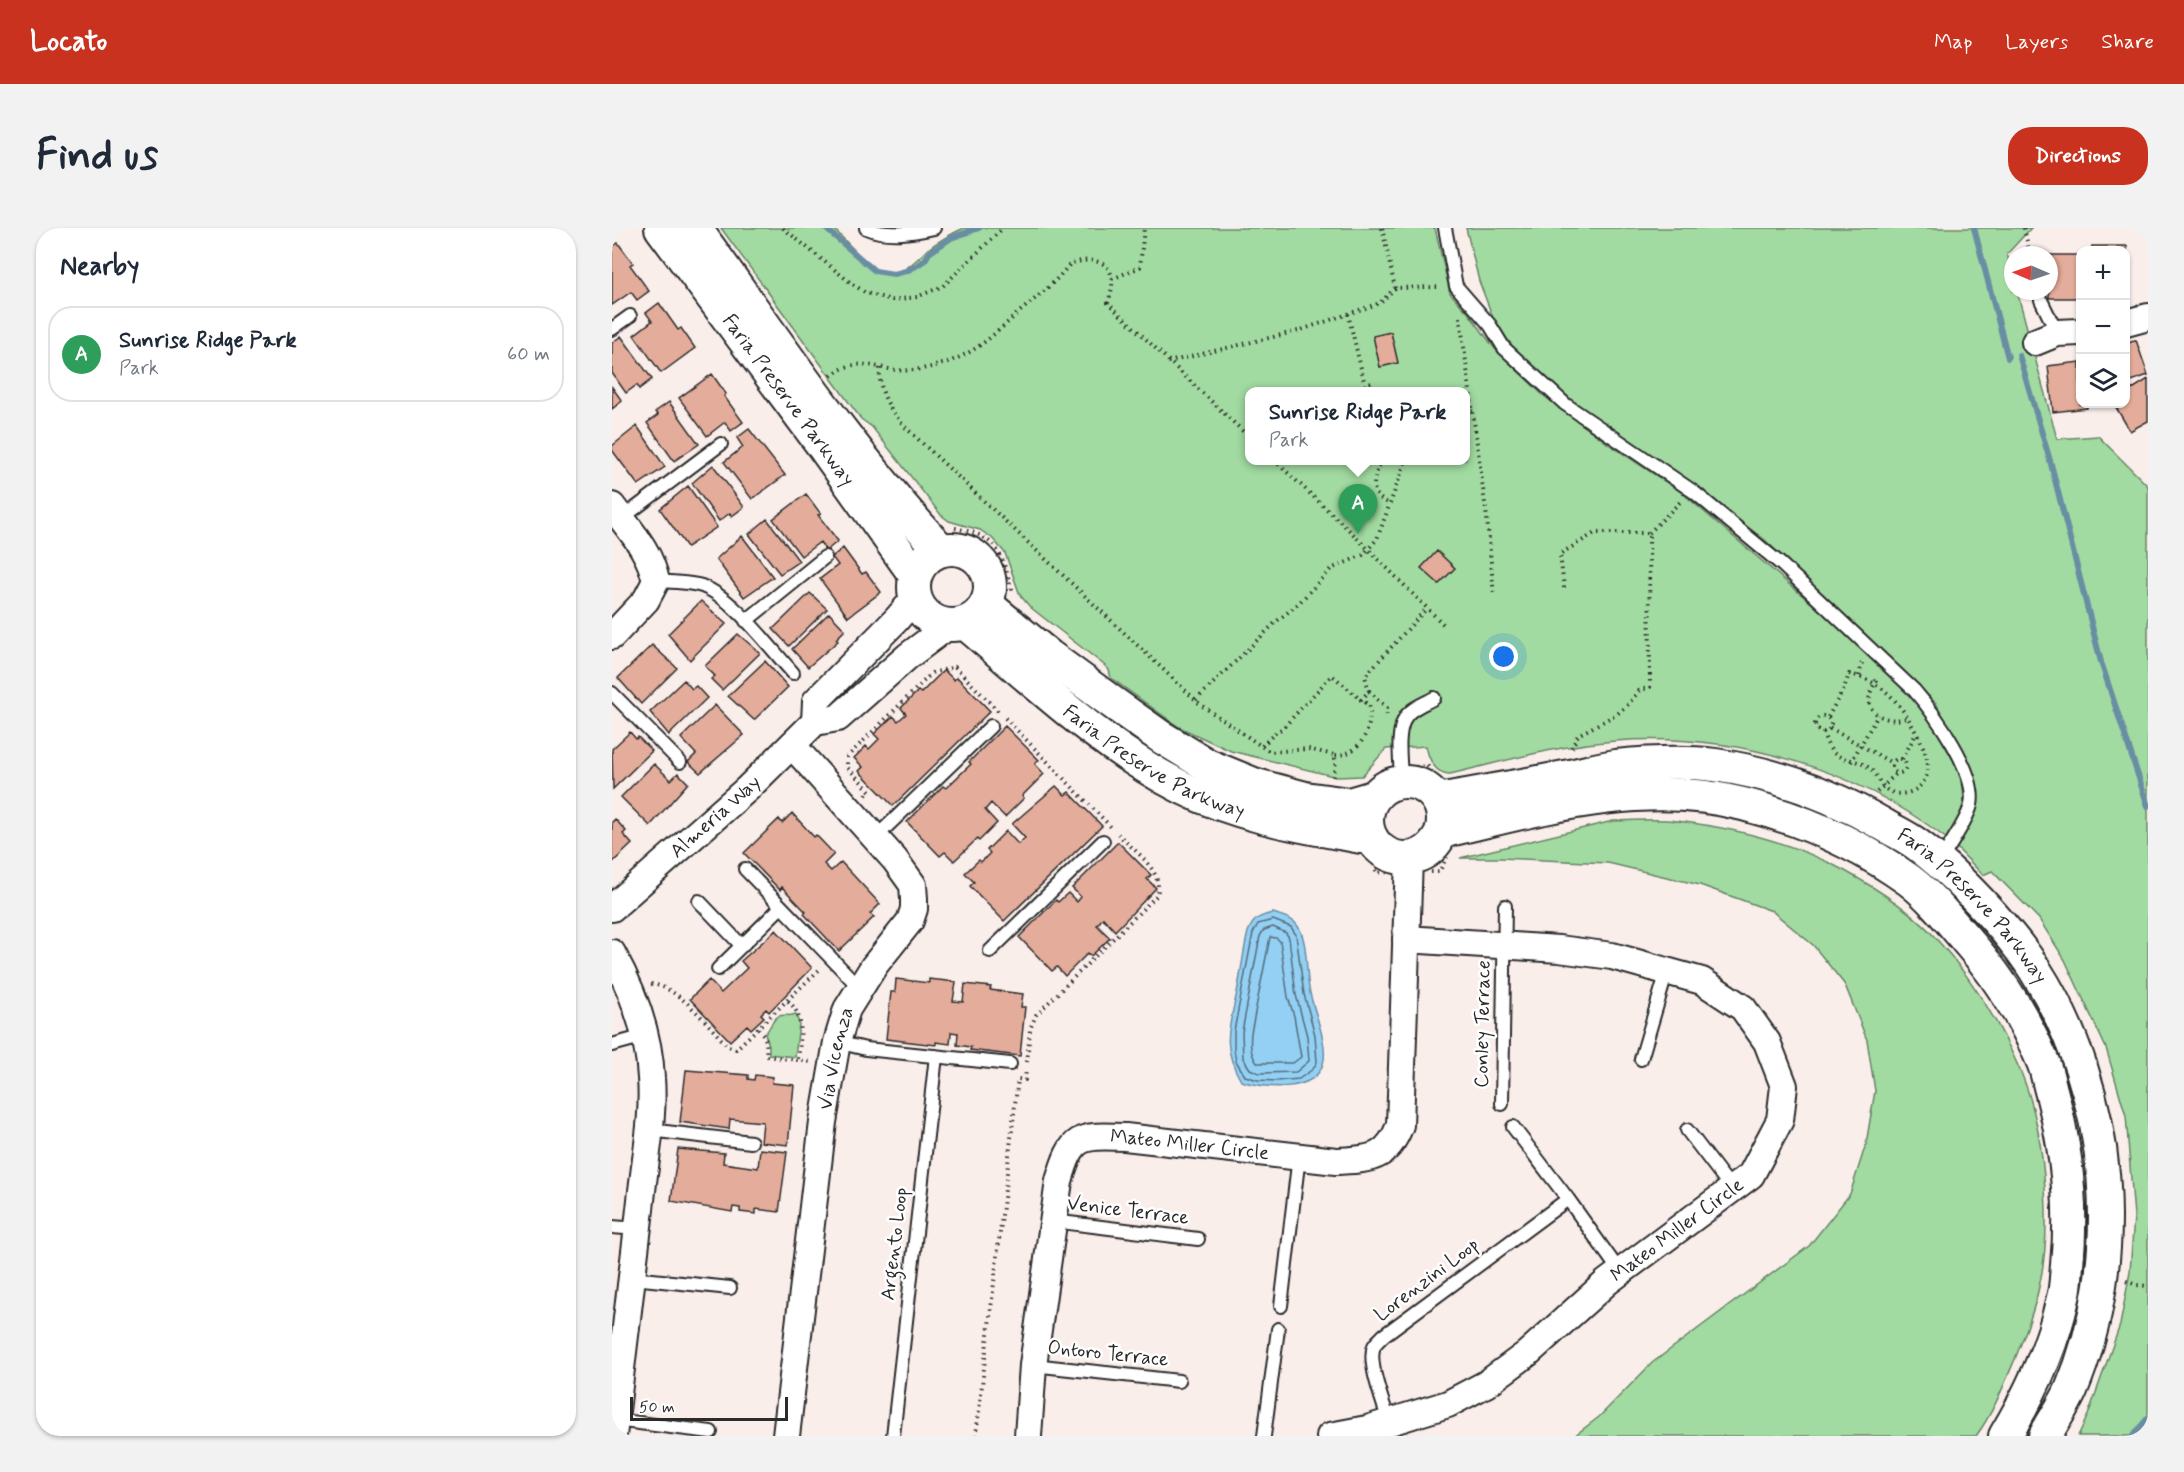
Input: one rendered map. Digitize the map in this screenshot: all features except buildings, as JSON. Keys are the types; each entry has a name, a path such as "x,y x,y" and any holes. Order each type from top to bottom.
{"street":[{"name":"Faria Preserve Parkway","path":"661,228 827,452 915,586 920,608 927,617 937,623 979,613 1049,656 1161,737 1208,765 1256,785 1305,798 1349,804 1373,798"},
{"name":"Faria Preserve Parkway","path":"695,228 850,443 902,508 946,539"},
{"path":"2130,322 2148,317"},
{"path":"612,636 646,600 656,581 652,563 645,548 617,512"},
{"path":"815,722 816,701 896,620 915,586 921,564 946,539 953,549 976,558 984,567 989,579 990,592 979,613"},
{"name":"Faria Preserve Parkway","path":"979,613 1094,731 1135,761 1184,789 1232,808 1281,823 1372,839"},
{"name":"Almeria Way","path":"612,908 747,789 815,722 838,718 908,656 979,613"},
{"name":"Via Vicenza","path":"786,1436 834,1053 847,1010 874,966 910,921 914,909 913,885 895,860 792,745"},
{"name":"Faria Preserve Parkway","path":"1438,800 1614,766 1714,765 1763,775 1811,789 1862,813 1914,843 1999,923 2034,970 2063,1023 2083,1075 2100,1148 2106,1213 2100,1284 2088,1339 2070,1392 2045,1436"},
{"path":"1401,782 1410,782 1426,788 1438,800 1443,821 1436,842 1428,850 1409,858 1388,854 1372,839 1368,829 1368,807 1373,798 1390,784 1401,782"},
{"name":"Faria Preserve Parkway","path":"1441,832 1571,801 1611,795 1680,795 1741,804 1814,828 1855,846 1911,882 1950,920 1987,962 2017,1011 2043,1064 2059,1122 2069,1180 2070,1239 2064,1296 2048,1349 2032,1389 2005,1436"},
{"name":"Mateo Miller Circle","path":"1028,1436 1033,1365 1059,1181 1072,1146 1081,1139 1098,1136 1125,1137 1336,1161 1368,1159 1383,1153 1394,1140 1400,1125 1409,858"},
{"name":"Mateo Miller Circle","path":"1330,1436 1367,1429 1448,1404 1486,1384 1528,1353 1620,1272 1751,1175 1780,1120 1784,1086 1767,1042 1743,1008 1702,981 1612,956 1559,948 1406,939"},
{"path":"612,953 629,987 645,1036 651,1079 649,1130 633,1278 616,1374 614,1428"}],"lane":[{"path":"866,228 874,232 899,230 910,234 934,228"},
{"path":"1445,228 1456,286 1490,325 1504,348 1565,404 1692,491 1782,565 1914,690 1933,711 1958,753 1971,787 1971,806 1938,864"},
{"path":"2041,300 2057,336"},
{"path":"612,329 630,316"},
{"path":"617,512 721,444"},
{"path":"746,621 825,557"},
{"path":"656,581 699,585 718,594 734,607 793,673"},
{"path":"612,693 680,762"},
{"path":"1401,782 1401,738 1404,719 1414,708 1434,699"},
{"path":"875,838 991,726"},
{"path":"990,951 1103,841"},
{"path":"745,869 860,988"},
{"path":"699,901 742,946"},
{"name":"Conley Terrace","path":"1502,1104 1505,906"},
{"path":"718,969 781,908"},
{"path":"1641,1059 1667,971"},
{"path":"612,1045 645,1036"},
{"path":"834,1053 866,1048 1010,1064"},
{"name":"Argento Loop","path":"893,1436 936,1056"},
{"path":"1513,1127 1620,1272"},
{"path":"649,1130 751,1142"},
{"path":"1687,1130 1732,1189"},
{"path":"1281,1306 1299,1156"},
{"name":"Lorenzini Loop","path":"1389,1422 1373,1359 1375,1345 1384,1335 1568,1199"},
{"name":"Venice Terrace","path":"1053,1221 1198,1239"},
{"path":"612,1227 638,1229"},
{"path":"633,1278 730,1288"},
{"path":"1264,1436 1278,1329"},
{"name":"Ontoro Terrace","path":"1033,1365 1179,1382"},
{"path":"614,1428 711,1432"}],"path":[{"path":"783,228 851,284 866,293 892,300 917,297 943,286 1003,228"},
{"path":"1112,279 1140,267 1144,228"},
{"path":"1382,228 1395,288"},
{"path":"2024,228 2028,246"},
{"path":"828,379 839,369 859,363 894,371 922,369 967,354 1058,279 1070,264 1091,259 1109,269 1112,279 1108,303 1245,433"},
{"path":"1168,362 1298,331 1380,303 1395,288 1456,286 1470,387"},
{"path":"1348,314 1365,385 1372,383 1373,387"},
{"path":"880,368 881,391 890,410 903,425 1196,700 1227,724 1270,752 1308,749 1326,755 1345,755 1354,750 1370,726 1371,716 1368,705 1332,675 1282,729 1262,746"},
{"path":"1470,389 1487,518 1494,596"},
{"path":"1279,465 1443,624"},
{"path":"1380,465 1375,475 1374,487 1380,499 1391,504"},
{"path":"1196,700 1332,569 1350,563 1363,555 1377,539 1404,465"},
{"path":"1564,588 1560,554 1595,533 1649,533 1692,491"},
{"path":"1571,749 1578,735 1617,714 1639,691 1650,687 1649,533"},
{"path":"946,539 986,538 1003,557 979,613"},
{"path":"1401,738 1382,738 1387,708 1369,692 1365,676 1427,608"},
{"path":"1883,661 1870,695 1873,709 1889,721 1908,718"},
{"path":"863,797 870,791 847,767 847,757 932,673 955,667 1154,871 1158,879 1158,892 1154,899 1033,1019 1025,1080 1018,1079 976,1436"},
{"path":"1849,674 1875,683 1890,695 1908,718 1928,767 1926,779 1908,793 1893,793 1883,787 1868,767 1841,758 1830,749 1823,732 1816,729 1815,723 1819,716 1828,717 1849,674"},
{"path":"1361,700 1369,692"},
{"path":"1851,762 1878,715"},
{"path":"1828,717 1831,720 1830,729"},
{"path":"1830,729 1892,763"},
{"path":"1823,732 1830,729"},
{"path":"1902,759 1916,734"},
{"path":"1333,780 1336,762 1334,755"},
{"path":"1872,797 1897,773 1902,773 1906,768 1906,763 1902,759 1895,759 1892,763"},
{"path":"1892,763 1892,768 1897,773"},
{"path":"629,987 654,984 670,990 733,1049 740,1047 831,958"},
{"path":"788,1001 799,1015 801,1024 798,1060"},
{"path":"758,1029 763,1033 767,1044 766,1056 798,1060 834,1053"},
{"path":"2120,1278 2137,1285 2148,1286"}],"green space":[{"path":"721,228 833,228 870,265 881,272 895,273 908,267 932,246 964,228 1435,228 1450,293 1470,315 1495,349 1544,396 1607,443 1681,492 1823,613 1923,707 1956,765 1963,787 1964,802 1958,820 1947,839 1911,814 1872,792 1832,774 1747,749 1703,742 1659,740 1594,743 1532,754 1450,774 1437,769 1426,746 1386,749 1362,776 1337,777 1231,751 1179,727 1111,678 1109,670 1104,665 1030,607 1020,595 1005,553 992,538 980,530 949,521 941,515 872,427 861,419"},
{"path":"1466,228 2031,228 2014,246 2004,246 2004,300 2019,300 2057,439 2098,436 2148,486 2148,1436 2078,1436 2088,1415 2120,1325 2130,1272 2134,1216 2126,1116 2106,1048 2065,960 2039,919 1992,871 1983,875 1957,848 1967,827 1976,793 1974,775 1936,703 1764,539 1564,395 1519,355 1495,323 1479,281"},
{"path":"1669,820 1699,824 1764,838 1826,861 1880,892 1924,926 1959,965 1992,1015 2019,1068 2035,1116 2044,1174 2046,1231 2040,1282 2029,1321 1998,1399 1976,1436 1574,1436 1599,1417 1652,1363 1809,1246 1850,1194 1866,1144 1875,1091 1867,1040 1845,985 1813,945 1772,911 1700,885 1608,863 1460,858 1613,821"},
{"path":"796,1014 799,1024 795,1057 769,1054 765,1034 773,1022 779,1016"}],"water":[{"path":"1273,913 1292,921 1301,931 1308,985 1324,1048 1323,1064 1318,1074 1299,1084 1274,1087 1241,1081 1234,1067 1228,1043 1230,1021 1248,932 1257,919"}],"waterway":[{"path":"825,228 875,271 894,274 916,266 925,260 929,253 951,238 979,228"},
{"path":"1974,228 2008,358"},
{"path":"2019,355 2051,464 2101,662"},
{"path":"2102,665 2148,806"},
{"path":"2133,1436 2148,1418"}],"place":[{"name":"Sunrise Ridge Park","path":"1358,534"}]}
